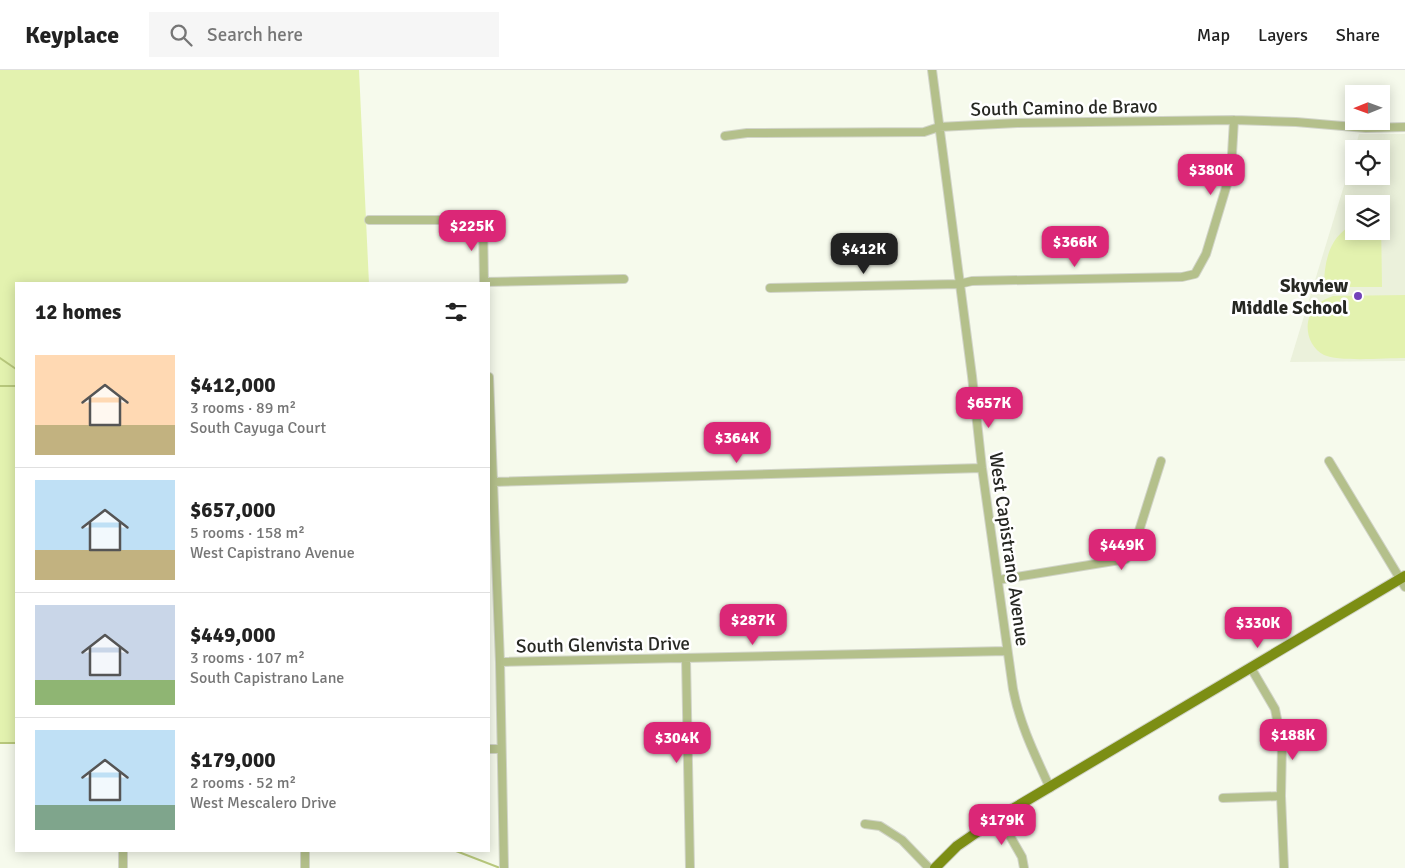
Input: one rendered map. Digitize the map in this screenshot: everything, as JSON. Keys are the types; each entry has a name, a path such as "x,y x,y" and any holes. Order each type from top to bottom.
{"main road":[{"path":"935,868 958,846 999,817 1251,668 1404,581"}],"street":[{"name":"West Capistrano Avenue","path":"932,70 1007,651 1021,722 1050,788"},
{"name":"South Camino de Bravo","path":"725,136 747,133 924,132 939,128 1018,122 1234,120 1296,122 1366,128 1405,127"},
{"path":"770,288 959,284 972,281 1182,277 1196,274 1206,254 1231,171 1234,120"},
{"path":"369,220 483,220 484,282"},
{"path":"490,283 624,279"},
{"path":"490,403 500,662 504,868"},
{"path":"998,580 1126,559 1133,550 1161,461"},
{"path":"1329,461 1404,581"},
{"path":"493,482 982,468"},
{"name":"South Glenvista Drive","path":"500,662 1007,651"},
{"path":"686,659 690,868"},
{"path":"1251,668 1275,710 1282,744 1284,868"},
{"path":"490,749 501,749"},
{"path":"1223,798 1282,796"},
{"path":"999,817 1022,857 1024,868"},
{"path":"865,824 880,826 902,840 929,868"},
{"path":"123,852 123,868"},
{"path":"305,852 305,868"}],"shaded area":[{"name":"Skyview Middle School","path":"1359,134 1405,134 1405,361 1290,362 1345,182 1345,185 1390,185 1390,140 1357,140"}],"green space":[{"path":"0,70 359,70 369,282 15,282 15,743 0,743"},
{"path":"1345,230 1345,240 1381,240 1382,287 1324,287 1327,259 1339,235"},
{"path":"1405,295 1405,358 1351,359 1331,357 1324,355 1313,345 1308,332 1308,322 1311,313 1320,302 1333,296"}],"waterway":[{"path":"0,358 15,368"},
{"path":"0,386 15,386"},
{"path":"0,743 15,743"},
{"path":"459,852 500,868"}],"place":[{"name":"Skyview Middle School","path":"1358,296"}]}
